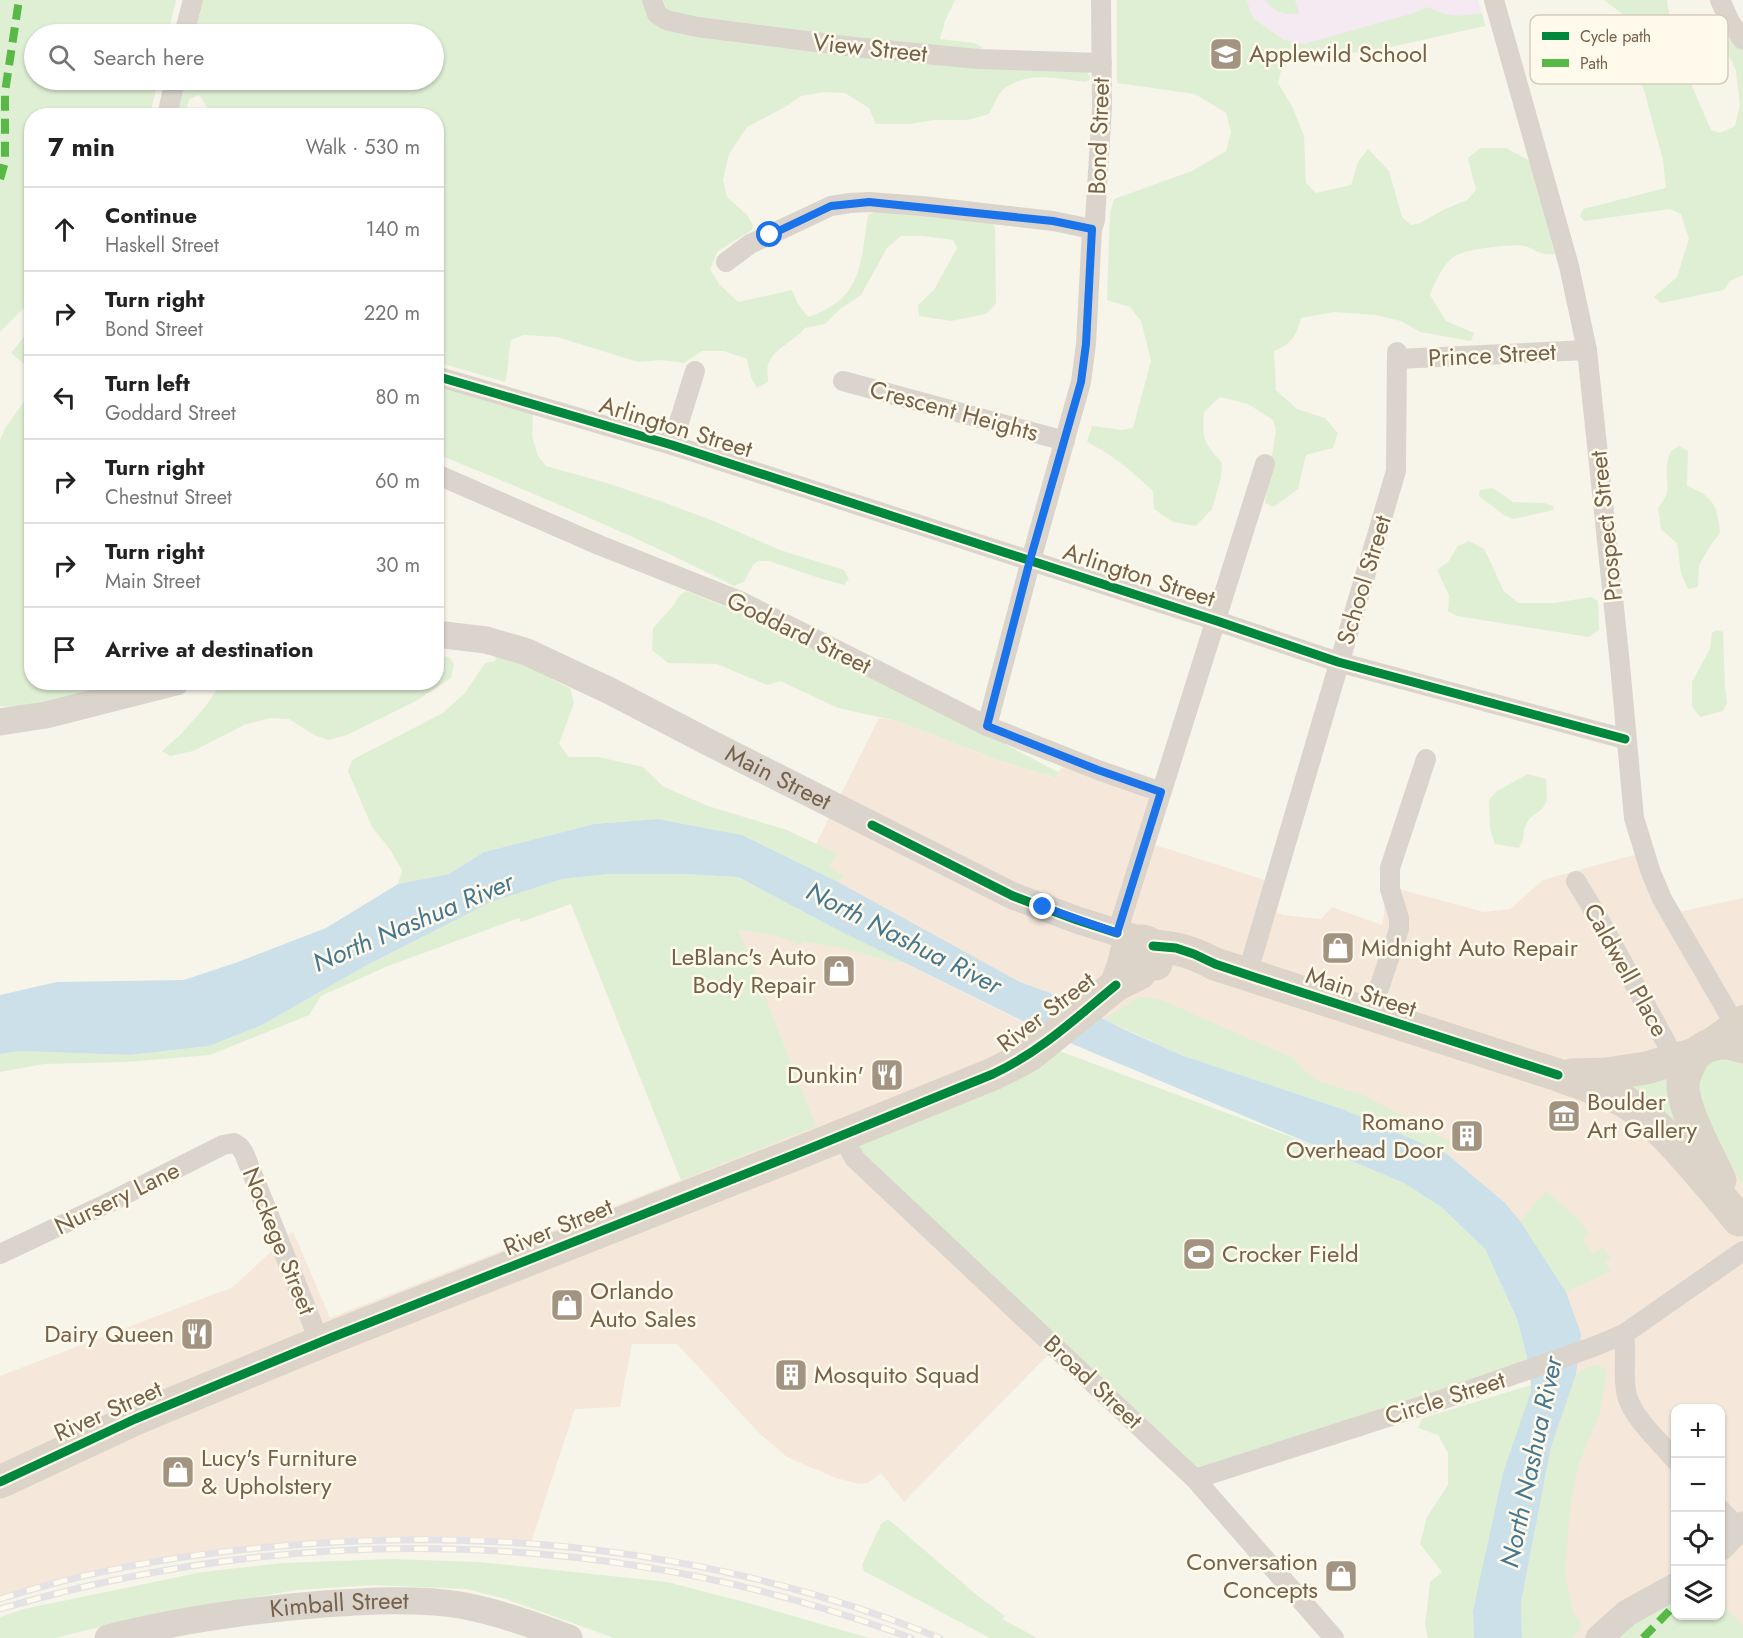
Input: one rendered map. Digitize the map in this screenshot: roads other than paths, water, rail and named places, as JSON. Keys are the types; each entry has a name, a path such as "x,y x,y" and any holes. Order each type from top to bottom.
{"highway":[{"name":"Main Street","path":"1131,961 1176,948 1247,975 1558,1075 1623,1101 1644,1114 1684,1155 1742,1233"},
{"name":"River Street","path":"0,1482 135,1419 993,1074 1043,1045 1131,961"},
{"name":"Main Street","path":"1558,1075 1606,1074 1646,1068 1729,1043 1741,1033"},
{"path":"1692,1053 1683,1083 1686,1106 1742,1233"}],"main road":[{"name":"Main Street","path":"444,635 486,640 527,652 610,691 1013,896 1077,920 1131,961"},
{"path":"0,722 46,715 144,690"},
{"path":"1725,1543 1741,1527"},
{"path":"1599,1638 1627,1613 1671,1589"},
{"name":"Kimball Street","path":"108,1638 250,1612 300,1606 399,1600 458,1605 488,1611 569,1638"}],"street":[{"path":"187,24 193,0"},
{"name":"View Street","path":"652,0 657,14 666,20 697,27 854,47 978,59 1102,63"},
{"name":"Bond Street","path":"987,726 1030,560 1081,382 1086,344 1101,119 1101,0"},
{"name":"Prospect Street","path":"1494,0 1569,266 1587,350 1634,818 1650,870 1662,899 1741,1033"},
{"path":"1720,0 1727,15"},
{"path":"1728,18 1743,40"},
{"path":"169,108 173,90"},
{"path":"726,262 750,244 831,206 850,203 922,206 1053,221 1092,229"},
{"name":"Prince Street","path":"1396,356 1587,350"},
{"name":"School Street","path":"1247,975 1396,471 1396,356"},
{"path":"672,445 695,371"},
{"name":"Arlington Street","path":"444,378 672,445 1338,662 1625,739"},
{"name":"Crescent Heights","path":"843,381 1065,441"},
{"path":"1131,961 1161,792 1265,465"},
{"name":"Goddard Street","path":"444,477 599,545 740,601 987,726 1161,792"},
{"path":"1370,1015 1399,929 1399,918 1390,890 1390,868 1426,759"},
{"name":"Caldwell Place","path":"1576,881 1600,921 1692,1053"},
{"name":"Broad Street","path":"842,1136 855,1159 1195,1479 1334,1638"},
{"name":"Nockege Street","path":"234,1143 244,1153 320,1343"},
{"name":"Nursery Lane","path":"0,1254 223,1145 234,1143"},
{"name":"Circle Street","path":"1195,1479 1530,1369 1624,1334 1742,1233"},
{"path":"1624,1334 1626,1389 1632,1409 1673,1458"},
{"path":"1724,1512 1741,1527"}],"water":[{"name":"North Nashua River","path":"658,819 742,835 838,882 1020,982 1064,998 1121,1028 1181,1055 1342,1109 1447,1154 1504,1202 1520,1221 1566,1292 1581,1334 1576,1374 1551,1447 1521,1602 1522,1638 1474,1638 1473,1611 1503,1473 1531,1391 1530,1369 1517,1319 1485,1249 1441,1207 1404,1183 1051,1035 834,928 738,877 609,874 562,879 491,902 367,965 262,1025 209,1046 129,1055 20,1051 0,1054 0,995 57,982 184,980 326,928 398,884 449,874 484,852 594,824"}],"railway":[{"path":"0,1599 99,1572 235,1550 355,1541 441,1540 526,1543 610,1552 693,1565 776,1584 858,1608 940,1638"},
{"path":"0,1609 113,1580 227,1561 342,1550 458,1549 573,1557 687,1575 800,1602 911,1638"}],"place":[{"name":"Applewild School","path":"1226,54"},
{"name":"Midnight Auto Repair","path":"1338,948"},
{"name":"LeBlanc's Auto Body Repair","path":"839,971"},
{"name":"Dunkin'","path":"887,1075"},
{"name":"Boulder Art Gallery","path":"1564,1116"},
{"name":"Romano Overhead Door","path":"1467,1136"},
{"name":"Crocker Field","path":"1199,1254"},
{"name":"Orlando Auto Sales","path":"567,1305"},
{"name":"Dairy Queen","path":"197,1334"},
{"name":"Mosquito Squad","path":"791,1375"},
{"name":"Lucy's Furniture & Upholstery","path":"178,1472"},
{"name":"Conversation Concepts","path":"1341,1576"}]}
